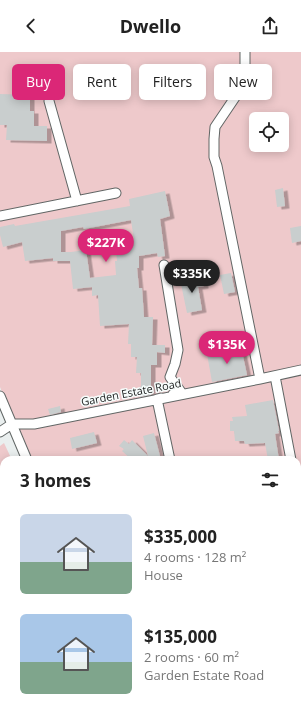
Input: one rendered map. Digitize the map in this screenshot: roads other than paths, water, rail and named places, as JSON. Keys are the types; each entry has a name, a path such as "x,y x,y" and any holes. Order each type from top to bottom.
{"street":[{"path":"245,52 246,77 240,90 215,128 214,157 260,379"},
{"path":"48,101 77,201"},
{"path":"0,216 116,192"},
{"path":"164,265 178,350 170,377 181,392 157,399 169,456"},
{"name":"Garden Estate Road","path":"12,424 34,424 301,370"},
{"path":"275,376 290,456"},
{"path":"0,396 25,456"},
{"path":"0,432 12,424"}]}
